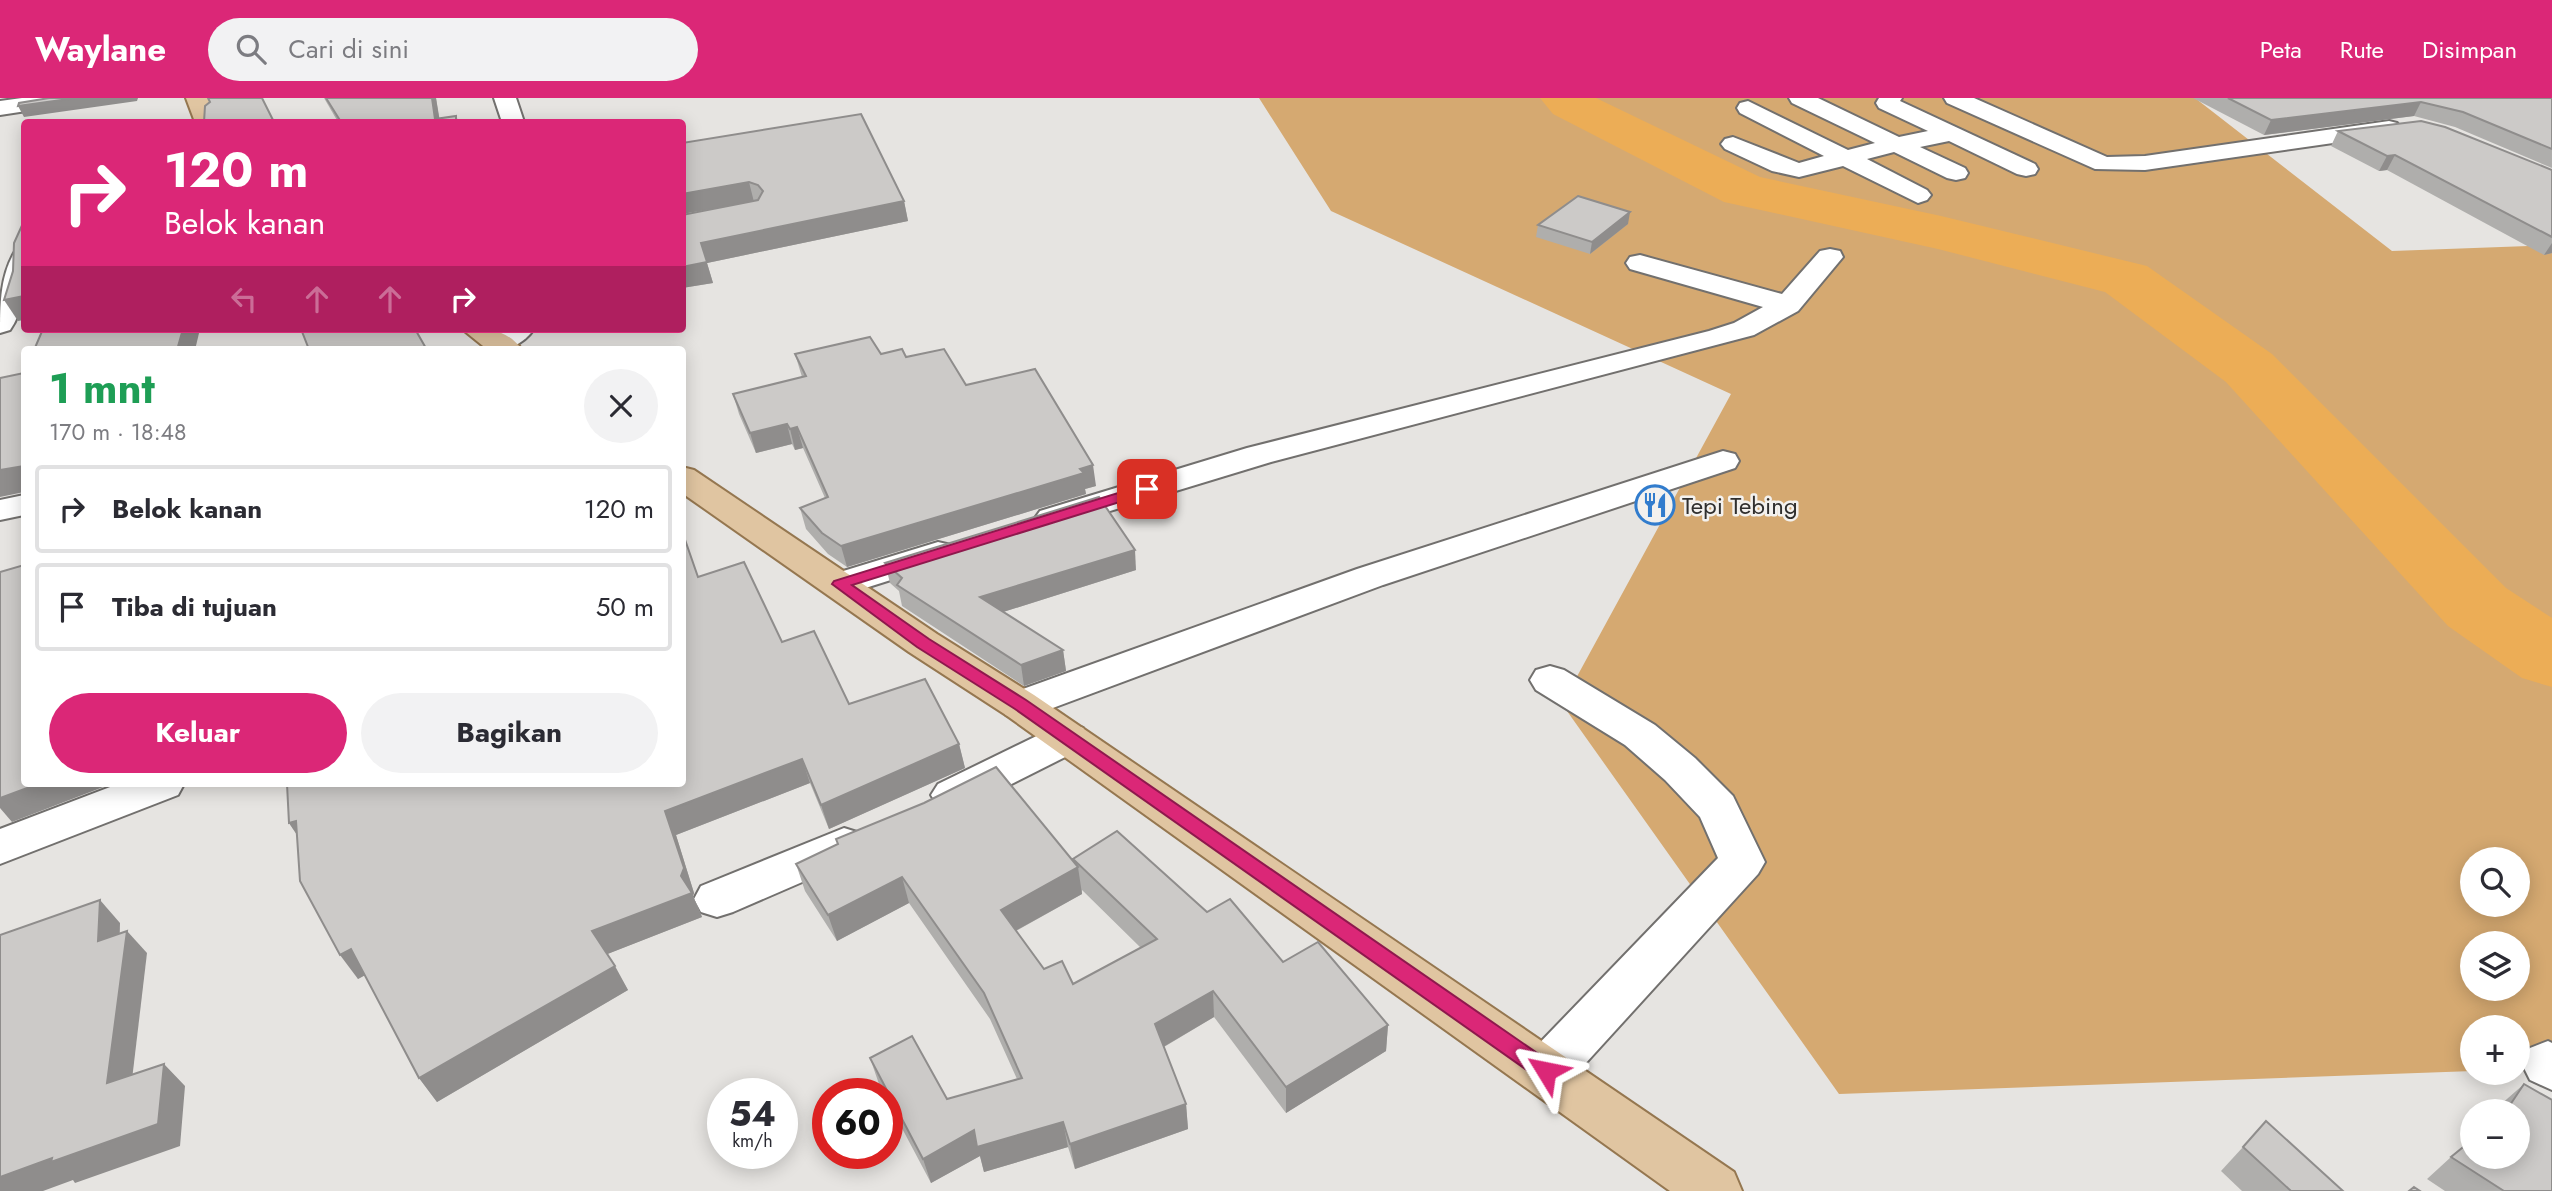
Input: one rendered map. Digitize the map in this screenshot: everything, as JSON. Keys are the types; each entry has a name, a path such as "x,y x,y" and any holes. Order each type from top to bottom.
{"main road":[{"path":"197,98 205,119"},
{"path":"686,480 923,643 1068,738 1715,1191"}],"street":[{"path":"0,108 66,98"},
{"path":"505,98 512,119"},
{"path":"1774,98 1748,108 1917,195"},
{"path":"1800,98 1956,173"},
{"path":"1891,98 1887,103 2026,169"},
{"path":"1955,98 2075,152 2113,165 2413,126"},
{"path":"1733,144 1781,166 1799,170 1898,144 1950,134"},
{"path":"1021,528 1259,454 1744,329 1788,305 1830,257"},
{"path":"1640,263 1788,305"},
{"path":"21,267 0,325 21,322"},
{"path":"1020,705 1217,629 1556,513 1723,461"},
{"path":"0,510 21,506"},
{"path":"839,584 969,544"},
{"path":"1546,1071 1742,862 1718,808 1681,769 1640,736 1550,680"},
{"path":"717,899 896,822 1068,738"},
{"path":"0,846 155,787"}],"shaded area":[{"path":"1259,98 2195,98 2392,251 2552,245 2552,1068 2530,1069 2530,1015 2460,1015 2460,1071 1839,1094 1562,704 1731,394 1331,211"}],"building":[{"path":"49,98 76,98 18,106 19,103"},
{"path":"208,98 262,98 272,119 204,119 205,106 210,102"},
{"path":"326,98 432,98 435,119 339,119"},
{"path":"2228,98 2552,98 2552,149 2463,112 2421,102 2271,120"},
{"path":"861,114 904,201 701,243 707,262 686,266 686,214 758,200 763,191 758,185 749,182 686,193 686,142"},
{"path":"456,116 456,119 435,119"},
{"path":"2421,121 2445,127 2552,170 2552,237 2395,155 2387,156 2338,131"},
{"path":"1578,196 1630,212 1592,242 1538,225"},
{"path":"21,228 21,297 4,300 13,271 14,243"},
{"path":"41,333 182,333 178,346 36,346"},
{"path":"303,333 417,333 425,346 308,346"},
{"path":"870,337 881,354 902,349 906,357 944,349 966,385 1035,369 1093,465 1080,469 1084,473 841,546 822,533 800,508 828,497 797,427 790,429 787,424 750,433 733,394 806,376 795,354"},
{"path":"21,374 21,466 0,470 0,378"},
{"path":"1099,497 1135,550 980,597 1063,650 1021,665 897,585 902,578 885,563"},
{"path":"686,542 698,577 744,562 782,642 814,631 849,704 925,679 959,744 821,805 802,759 665,811 684,868 681,876 692,893 592,931 615,966 419,1078 351,949 340,955 300,881 296,821 289,823 287,787 686,787"},
{"path":"21,566 21,787 30,787 0,798 0,572"},
{"path":"996,767 1078,867 1001,910 1044,969 1062,961 1073,984 1157,939 1073,859 1117,831 1207,912 1230,899 1283,962 1318,942 1388,1025 1286,1087 1213,991 1155,1024 1186,1104 1070,1144 1063,1122 977,1147 974,1130 923,1159 903,1121 903,1078 880,1078 870,1058 912,1036 947,1099 1022,1078 984,993 902,877 828,915 796,864 838,844 836,839 924,803"},
{"path":"100,900 98,941 127,931 107,1083 164,1064 158,1124 0,1177 0,935"},
{"path":"2526,1085 2552,1100 2552,1191 2504,1191 2470,1169 2530,1169 2530,1099 2514,1099"},
{"path":"2266,1121 2343,1191 2291,1191 2243,1147"},
{"path":"2460,1150 2460,1163 2451,1157"}],"waterway":[{"path":"1564,98 1570,104 1743,190 1941,233 2126,279 2249,368 2477,607 2552,658"}],"place":[{"name":"Tepi Tebing","path":"1655,505"}],"route":[{"path":"1147,489 839,584 923,643 1020,705 1546,1071"}]}
